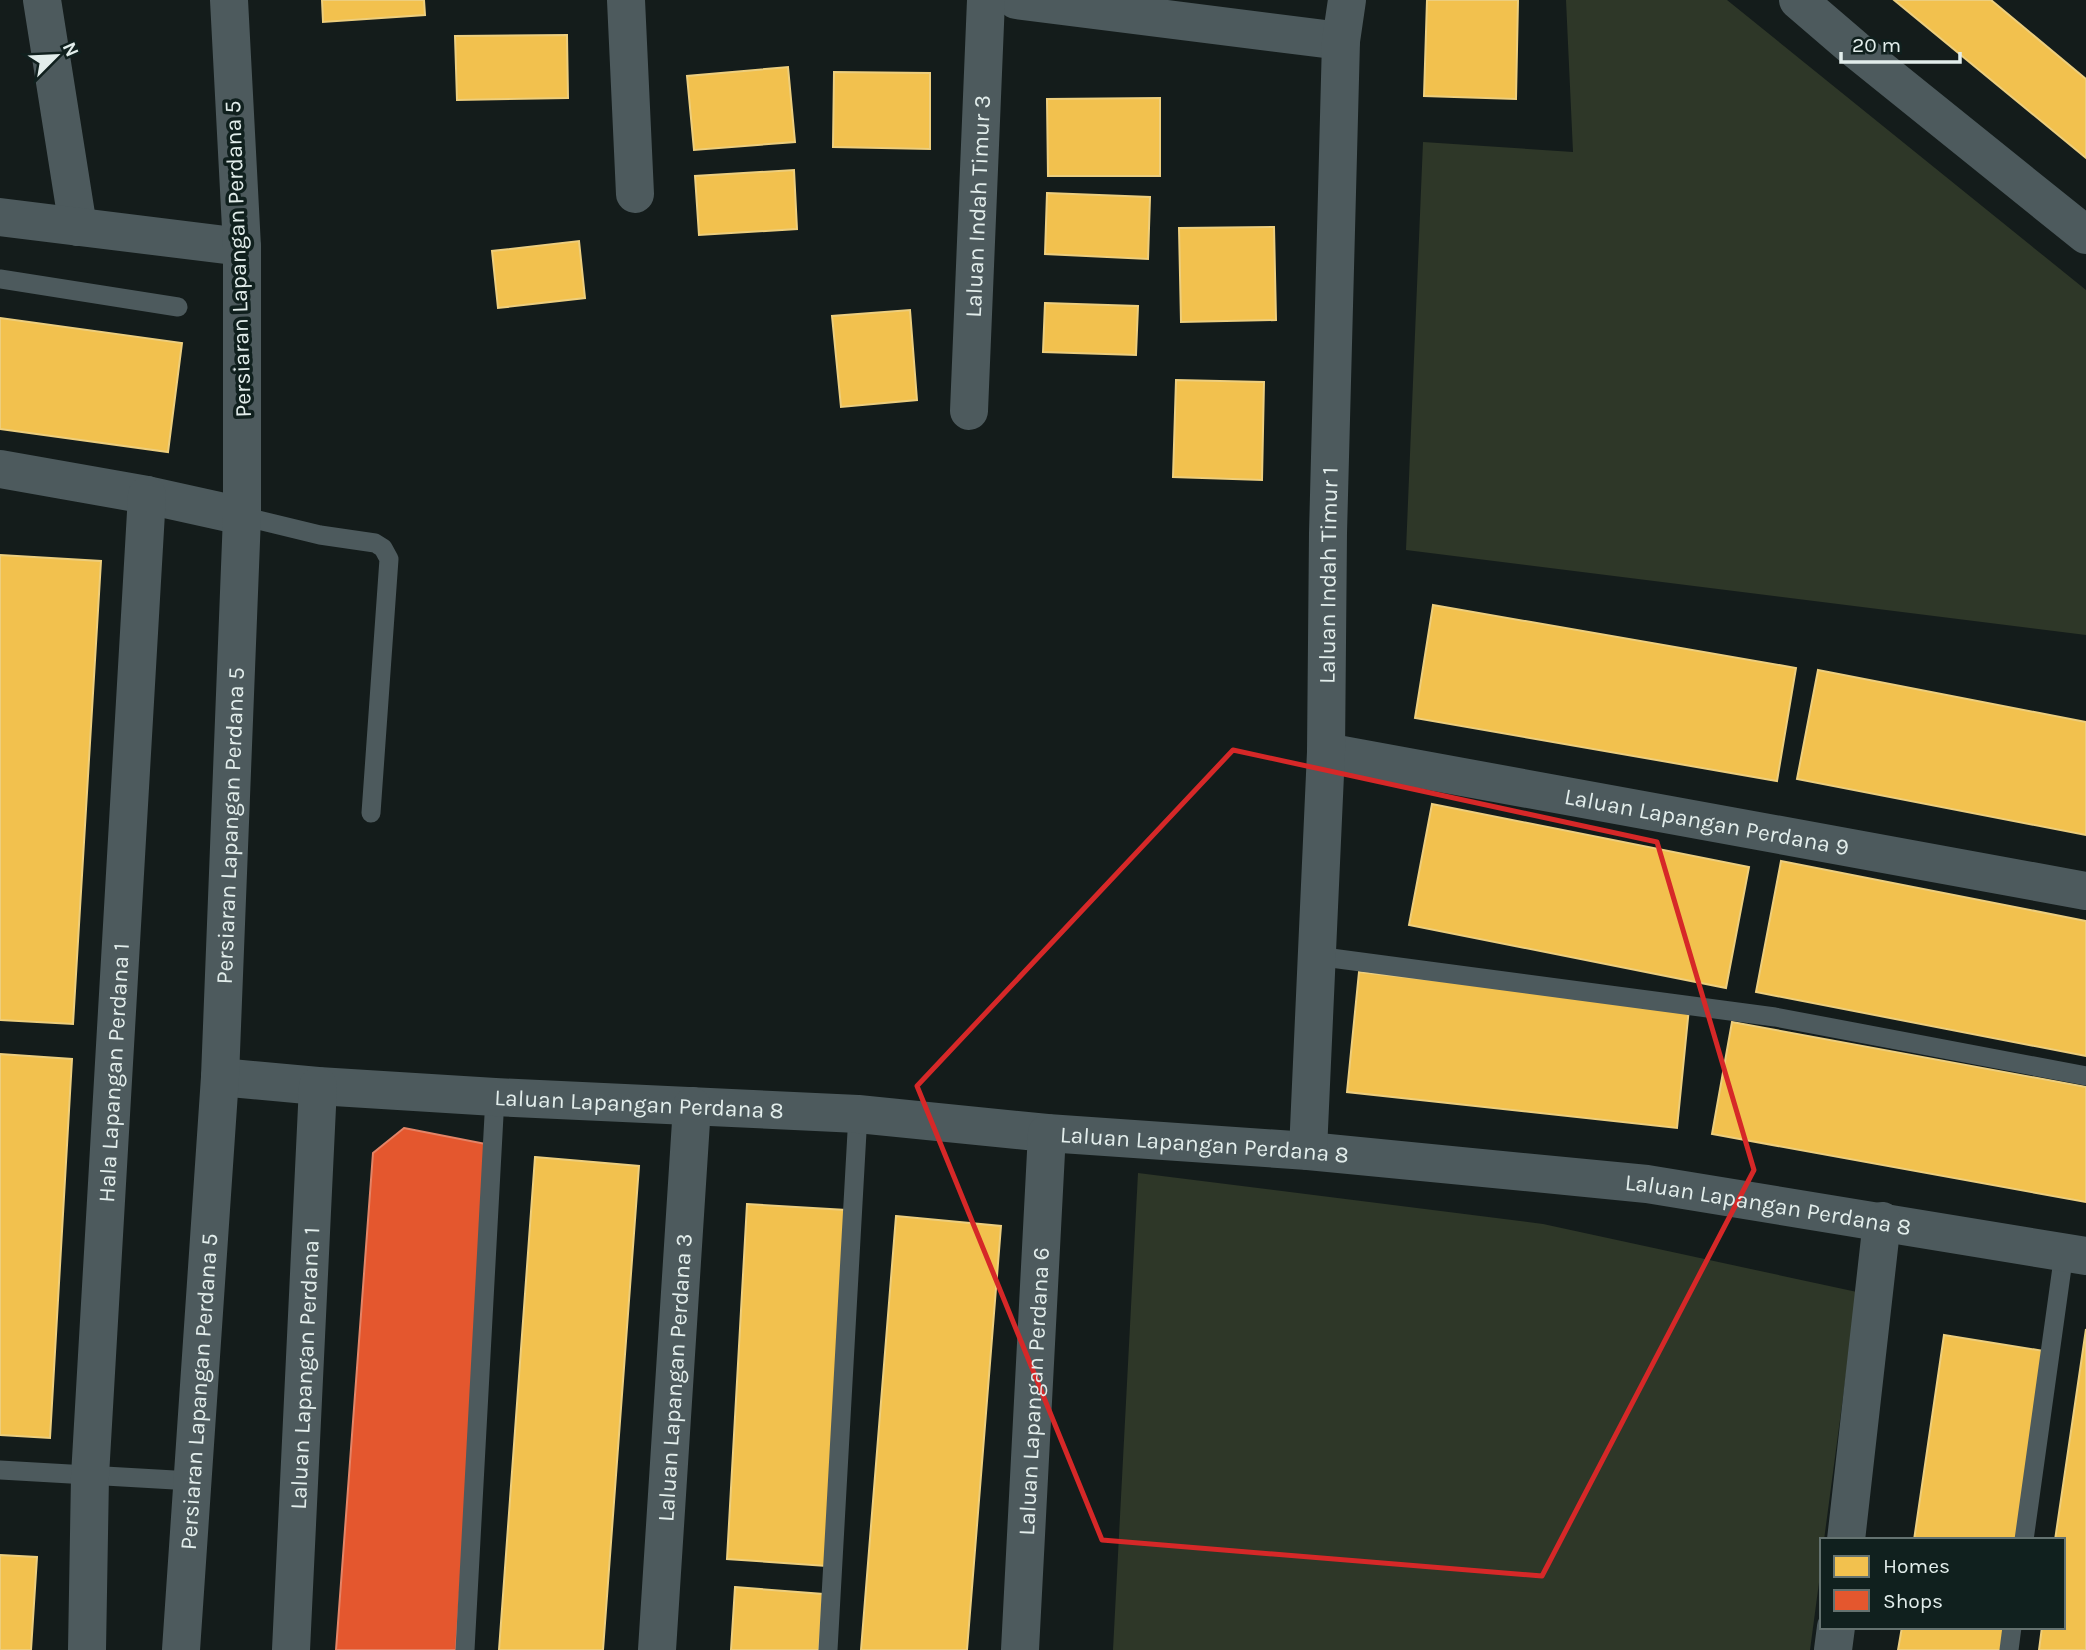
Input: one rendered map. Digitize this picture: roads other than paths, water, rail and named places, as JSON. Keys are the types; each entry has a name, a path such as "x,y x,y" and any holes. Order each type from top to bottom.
{"street":[{"path":"43,0 78,227"},
{"name":"Persiaran Lapangan Perdana 5","path":"181,1650 220,1077 243,516 242,247 229,0"},
{"path":"626,0 635,194"},
{"name":"Laluan Indah Timur 3","path":"970,411 986,0"},
{"path":"1016,0 1342,41"},
{"name":"Laluan Indah Timur 1","path":"1308,1151 1326,752 1328,533 1342,41 1347,0"},
{"path":"1798,0 2086,235"},
{"path":"0,217 242,247"},
{"path":"0,469 147,495 243,516"},
{"name":"Hala Lapangan Perdana 1","path":"87,1650 90,1476 147,495"},
{"name":"Laluan Lapangan Perdana 9","path":"1326,752 2086,891"},
{"name":"Laluan Lapangan Perdana 8","path":"220,1077 495,1097 858,1114 1047,1133 1308,1151 1647,1184 2075,1255"},
{"name":"Laluan Lapangan Perdana 1","path":"292,1650 318,1086"},
{"name":"Laluan Lapangan Perdana 3","path":"657,1650 692,1106"},
{"name":"Laluan Lapangan Perdana 6","path":"1020,1650 1047,1133"},
{"path":"1846,1538 1882,1221"},
{"path":"1833,1650 1836,1629"}],"lane":[{"path":"0,279 178,307"},
{"path":"243,516 320,535 375,543 383,548 389,559 371,813"},
{"path":"1316,956 1775,1017 2086,1076"},
{"path":"465,1650 495,1097"},
{"path":"828,1650 858,1114"},
{"path":"2024,1538 2075,1255"},
{"path":"0,1470 192,1481"},
{"path":"2009,1650 2012,1629"}]}
